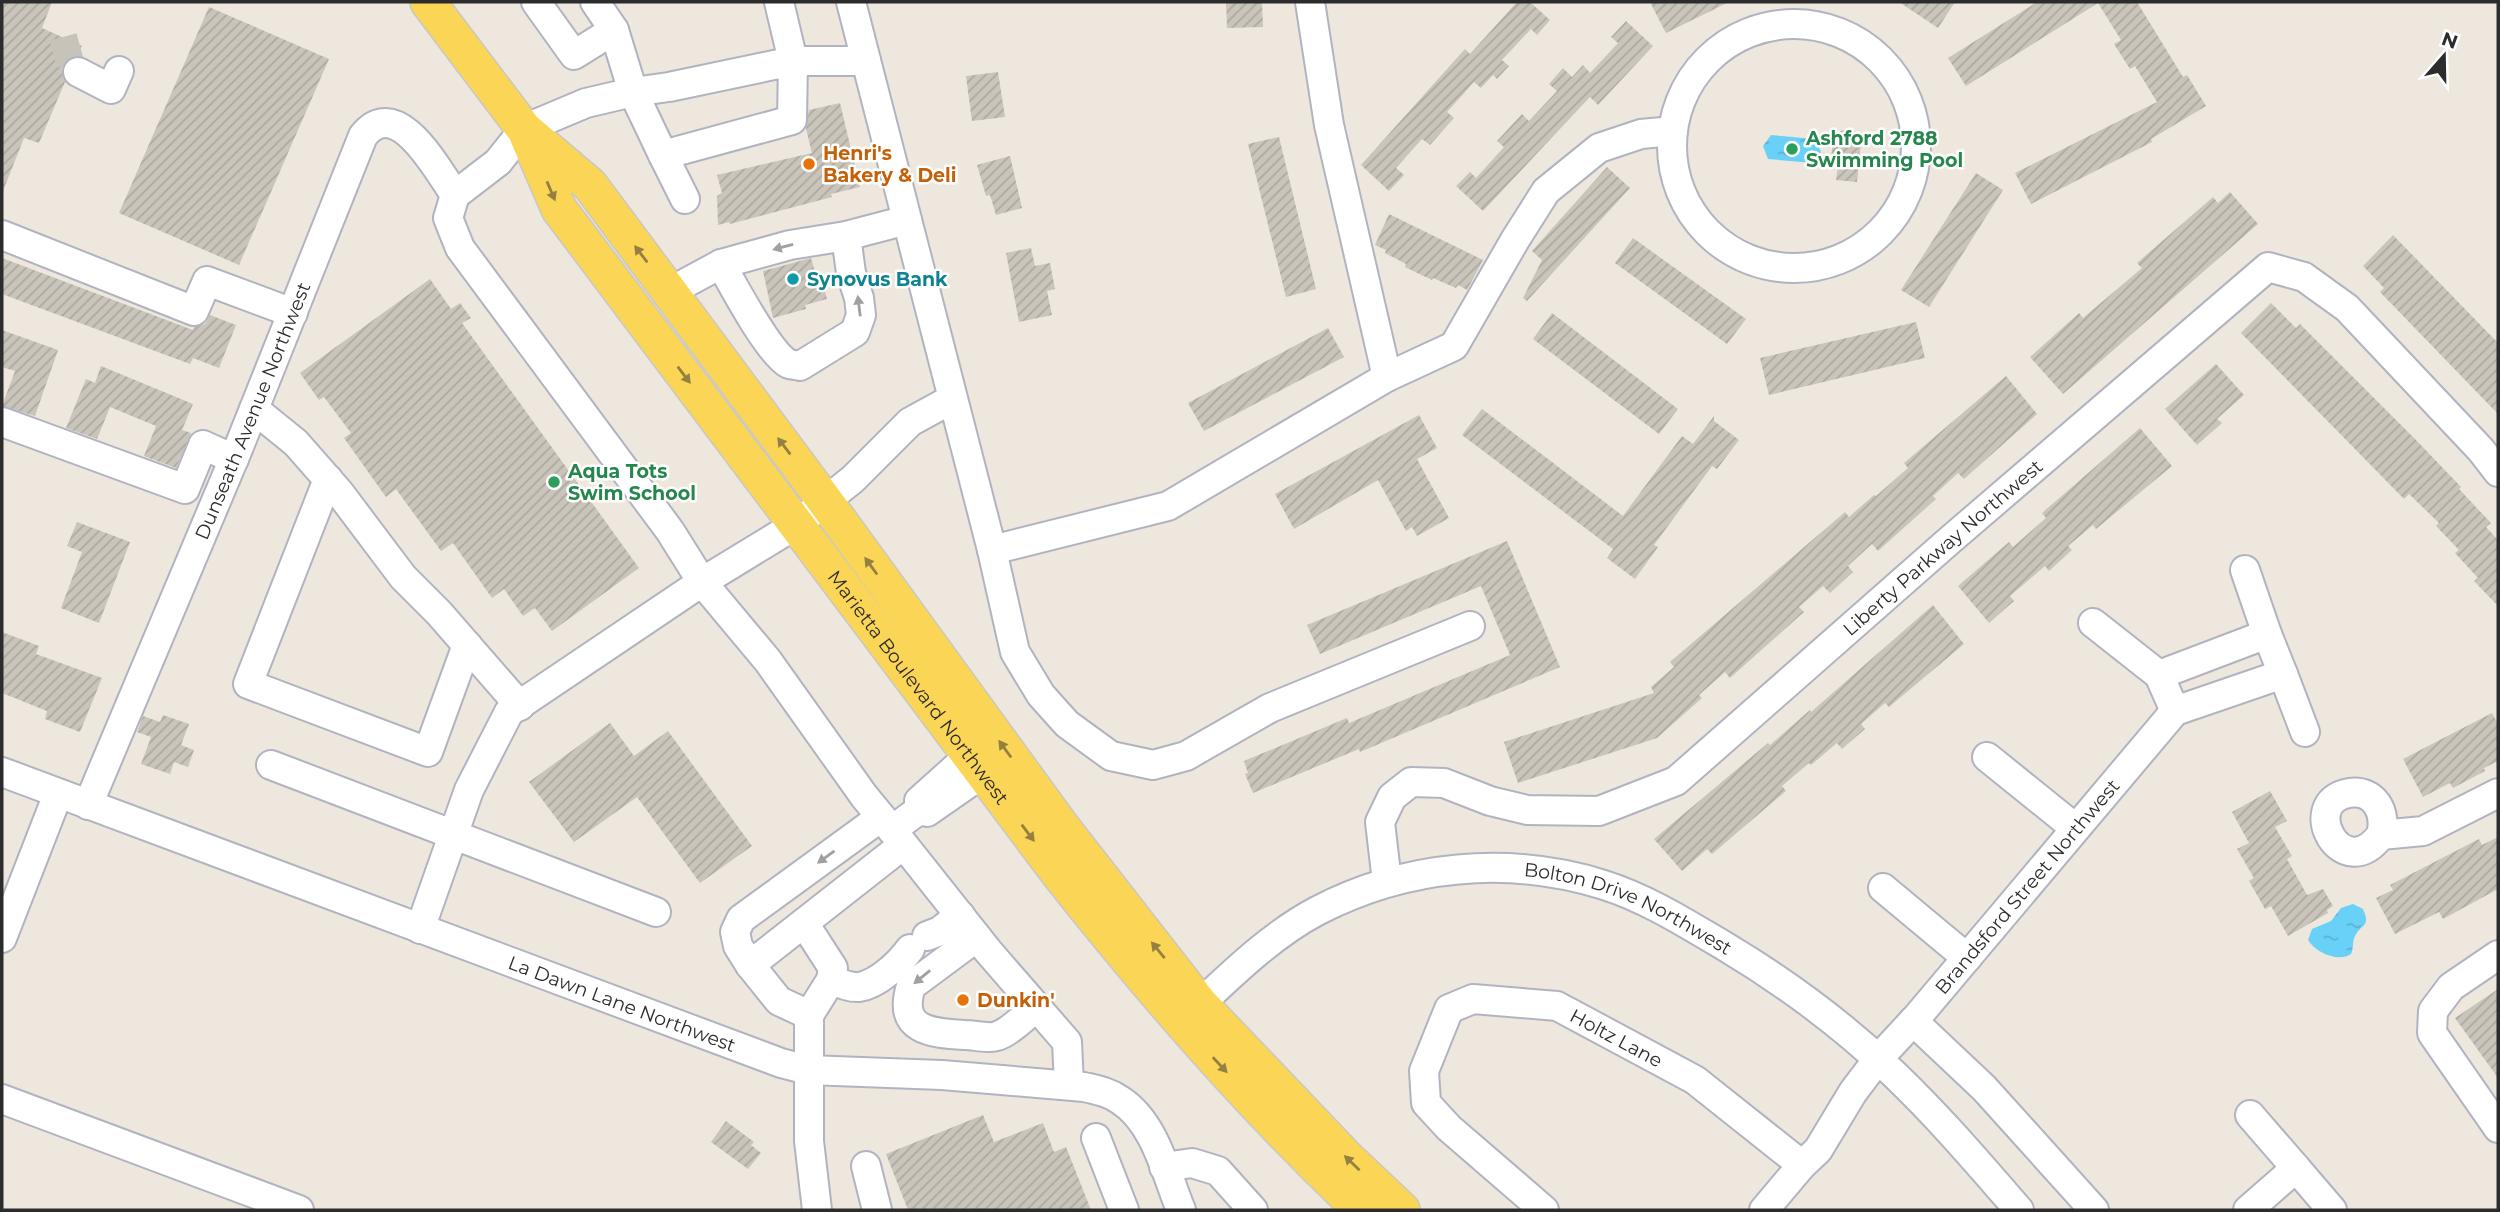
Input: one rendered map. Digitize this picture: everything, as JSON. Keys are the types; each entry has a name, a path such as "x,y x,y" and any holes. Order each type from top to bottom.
{"main road":[{"path":"428,2 524,129 590,185 825,501 1062,827 1190,1013 1318,1129 1402,1210"},
{"name":"Marietta Boulevard Northwest","path":"524,129 559,209 1059,874 1130,964 1190,1013 1256,1103 1361,1210"}],"street":[{"path":"536,2 574,55 614,30"},
{"path":"595,2 614,30 633,92 685,199"},
{"path":"1310,2 1329,125 1387,377"},
{"path":"855,4 866,61 992,550 1015,652 1041,695 1067,724 1111,755 1153,765 1186,756 1270,708 1470,626"},
{"path":"663,155 792,120 793,61 781,9"},
{"path":"1790,24 1815,26 1860,44 1880,59 1895,78 1907,99 1914,123 1917,147 1915,171 1897,214 1882,232 1864,247 1844,259 1821,266 1775,267 1752,261 1731,251 1712,237 1696,219 1684,199 1676,177 1672,131 1678,107 1688,85 1703,65 1721,48 1765,27 1790,24"},
{"path":"866,61 793,61 586,103 524,129 498,162 455,195 448,218 460,248 670,531 702,582 768,661 892,831 933,941 1037,1007 1067,1042 1069,1085"},
{"path":"78,72 111,89 119,71"},
{"name":"Dunseath Avenue Northwest","path":"88,805 234,459 363,136 371,125 386,121 401,127 424,150 455,195"},
{"path":"992,550 1168,506 1387,377 1454,346 1546,191 1599,148 1642,134 1672,131"},
{"path":"669,292 721,264 790,245 846,236 907,220"},
{"path":"2,235 194,311 207,282 293,313"},
{"path":"721,264 778,355 789,364 800,366 855,332 861,316 846,236"},
{"name":"Liberty Parkway Northwest","path":"1387,882 1380,822 1392,797 1411,782 1444,783 1490,801 1527,810 1599,811 1676,781 1950,540 2268,267 2304,277 2347,308 2481,450 2498,472"},
{"path":"420,929 469,790 509,712 702,582 797,524 853,479 910,422 952,399"},
{"path":"254,409 296,443 328,479 404,577 520,706"},
{"path":"2,422 185,489 203,446 234,459"},
{"path":"328,479 248,684 428,752 467,645"},
{"path":"2245,570 2305,732"},
{"path":"2093,622 2159,674 2175,711 2283,674"},
{"path":"2159,674 2267,634"},
{"name":"Brandsford Street Northwest","path":"1878,1059 1967,958 2175,711"},
{"path":"1987,757 2075,828"},
{"path":"809,1015 779,1001 750,965 738,947 735,932 741,919 892,831 919,810 919,800 927,792 977,764"},
{"path":"271,765 656,912"},
{"path":"2,772 58,794 2,938"},
{"path":"2381,835 2423,831 2498,793"},
{"name":"La Dawn Lane Northwest","path":"58,794 781,1063 807,1070 942,1075 1069,1085 1107,1092 1134,1111 1159,1156 1181,1210"},
{"path":"750,965 804,923 892,831"},
{"name":"Bolton Drive Northwest","path":"1190,1013 1259,950 1290,928 1340,901 1387,882 1424,874 1500,867 1538,870 1607,886 1665,911 1762,968 1851,1035 1935,1115 2019,1210"},
{"path":"1883,888 1967,958"},
{"path":"804,923 833,968 831,980 809,1015 809,1141 817,1210"},
{"path":"831,980 857,988 872,982 933,941"},
{"path":"933,941 907,999 913,1022 922,1030 937,1034 997,1037 1037,1007"},
{"path":"2498,955 2451,987 2432,1011 2432,1033 2498,1128"},
{"name":"Holtz Lane","path":"1544,1210 1449,1128 1426,1103 1424,1071 1449,1009 1473,999 1557,1006 1577,1015 1695,1080 1802,1165"},
{"path":"1913,1021 1984,1088 2094,1210"},
{"path":"1764,1210 1818,1150 1853,1092 1878,1059"},
{"path":"2,1099 299,1210"},
{"path":"2250,1115 2332,1210"},
{"path":"1096,1138 1124,1210"},
{"path":"1159,1156 1218,1171 1253,1210"},
{"path":"866,1166 877,1210"},
{"path":"2248,1210 2296,1168"}],"water":[{"name":"Ashford 2788 Swimming Pool","path":"1771,135 1815,139 1821,152 1813,163 1768,159 1763,146"},
{"path":"2353,904 2363,909 2366,922 2354,938 2351,954 2334,957 2311,944 2308,940 2312,929 2331,921 2341,908"}],"building":[{"path":"2,2 52,2 42,28 82,46 77,56 68,58 63,65 65,82 39,143 24,138 3,191"},
{"path":"1226,2 1262,2 1263,27 1227,28"},
{"path":"1517,2 1530,2 1550,20 1537,35 1531,29 1502,60 1509,66 1497,79 1493,75 1481,88 1474,82 1447,112 1454,118 1430,145 1422,139 1396,168 1404,175 1389,191 1361,165 1465,49 1470,54"},
{"path":"1650,2 1729,2 1666,33"},
{"path":"1899,2 1955,2 1938,28"},
{"path":"2037,2 2137,2 2183,77 2187,75 2206,106 2151,139 2152,142 2031,204 2015,173 2157,102 2135,66 2130,69 2114,44 2121,40 2098,3 1966,86 1948,58"},
{"path":"209,7 329,59 239,265 119,213"},
{"path":"1626,21 1653,46 1598,105 1590,97 1483,211 1456,186 1470,172 1476,178 1504,147 1497,141 1522,114 1529,121 1557,91 1549,84 1563,68 1572,77 1583,65 1590,73 1618,43 1611,37"},
{"path":"998,72 1005,117 972,121 966,76"},
{"name":"Henri's Bakery & Deli","path":"840,103 860,187 831,194 832,197 718,225 717,196 722,193 717,175 812,153 806,129 809,110"},
{"path":"1840,131 1862,133 1857,182 1836,180 1838,165 1830,164 1833,143 1839,143"},
{"path":"1279,137 1316,289 1286,297 1248,144"},
{"path":"1010,156 1022,208 996,215 990,195 986,196 977,165"},
{"path":"1607,167 1630,188 1527,301 1523,298 1542,260 1532,251"},
{"path":"1976,173 2003,190 1929,307 1901,290"},
{"path":"2230,192 2258,224 2063,394 2030,357 2079,313 2083,318 2142,268 2137,263 2213,197 2218,203"},
{"path":"1389,214 1483,260 1467,290 1458,285 1456,288 1433,278 1432,280 1405,267 1406,264 1375,245"},
{"path":"2393,235 2498,343 2498,414 2380,292 2384,288 2363,266"},
{"path":"1633,238 1746,319 1727,344 1615,263"},
{"path":"1031,248 1035,266 1050,263 1055,289 1047,291 1052,315 1019,322 1006,253"},
{"path":"2,258 193,330 194,327 205,324 210,315 236,325 219,368 193,358 190,364 2,294"},
{"name":"Synovus Bank","path":"811,258 816,275 820,274 827,299 805,305 806,309 773,318 763,271"},
{"path":"430,279 451,309 460,303 471,318 462,323 639,568 552,631 535,608 523,616 504,589 492,598 453,543 441,551 396,489 386,497 344,438 351,433 324,397 319,400 300,373"},
{"path":"2271,303 2296,328 2300,324 2417,441 2491,523 2486,527 2498,540 2498,606 2474,581 2478,578 2455,553 2459,550 2436,526 2439,523 2409,494 2404,499 2241,333"},
{"path":"1552,313 1678,409 1659,434 1533,339"},
{"path":"1916,322 1925,358 1769,395 1760,358"},
{"path":"1328,328 1344,357 1204,431 1188,403"},
{"path":"2,330 58,350 35,416 2,406 15,371 2,367"},
{"path":"2216,364 2244,395 2217,419 2222,423 2197,445 2165,409"},
{"path":"101,366 193,404 182,430 191,433 176,468 144,456 156,426 110,407 97,439 66,428 86,379 95,383"},
{"path":"2006,376 2037,414 1964,479 1958,473 1933,496 1936,499 1878,551 1872,544 1848,566 1853,572 1830,593 1823,586 1799,607 1804,612 1730,678 1725,672 1699,695 1702,698 1657,738 1518,783 1504,742 1654,693 1651,687 1674,667 1670,662 1845,512 1849,517 1876,496 1908,468 1904,463"},
{"path":"1482,409 1623,516 1682,436 1693,444 1714,416 1714,421 1739,440 1717,469 1712,466 1654,545 1658,547 1635,579 1607,558 1613,549 1462,435"},
{"path":"1419,415 1437,448 1417,459 1449,518 1417,536 1412,527 1406,531 1378,480 1294,529 1275,494"},
{"path":"2140,428 2172,466 2096,529 2093,525 2068,546 2072,550 2049,571 2045,566 2010,596 2014,601 1989,623 1958,586 2009,542 2013,547 2046,518 2042,513"},
{"path":"77,522 130,542 99,623 61,608 82,552 67,546"},
{"path":"1507,541 1560,667 1360,752 1359,749 1253,793 1245,774 1248,773 1244,761 1347,718 1349,723 1510,655 1481,586 1320,654 1307,625"},
{"path":"1933,605 1964,644 1889,707 1885,703 1861,724 1865,729 1842,749 1837,743 1811,765 1809,763 1782,786 1786,791 1712,854 1707,849 1682,871 1654,839 1768,743 1770,745 1810,710 1811,712"},
{"path":"2,632 39,646 36,654 102,678 80,732 45,719 47,711 2,693"},
{"path":"2492,713 2498,724 2498,761 2453,788 2450,783 2423,797 2403,759"},
{"path":"163,715 189,724 181,745 194,750 188,767 174,762 170,774 141,764 151,737 137,732 143,716 160,722"},
{"path":"610,723 634,756 668,731 752,846 700,883 637,797 574,842 529,782"},
{"path":"2270,791 2287,821 2275,827 2292,856 2287,859 2307,895 2323,889 2333,906 2327,910 2328,913 2288,936 2271,906 2265,909 2249,881 2254,878 2237,849 2249,843 2232,812"},
{"path":"2498,837 2498,889 2443,919 2439,912 2395,934 2376,898 2393,890 2390,885 2479,839 2482,845"},
{"path":"2498,989 2498,1078 2455,1018"},
{"path":"983,1115 994,1142 1043,1123 1054,1152 1066,1147 1091,1210 908,1210 886,1154"},
{"path":"726,1121 754,1142 751,1145 761,1153 748,1169 711,1142"}],"tunnel":[{"path":"63,37 71,66 78,72"}],"place":[{"name":"Ashford 2788 Swimming Pool","path":"1792,149"},
{"name":"Henri's Bakery & Deli","path":"809,164"},
{"name":"Synovus Bank","path":"793,279"},
{"name":"Aqua Tots Swim School","path":"554,482"},
{"name":"Dunkin'","path":"963,1000"}]}
